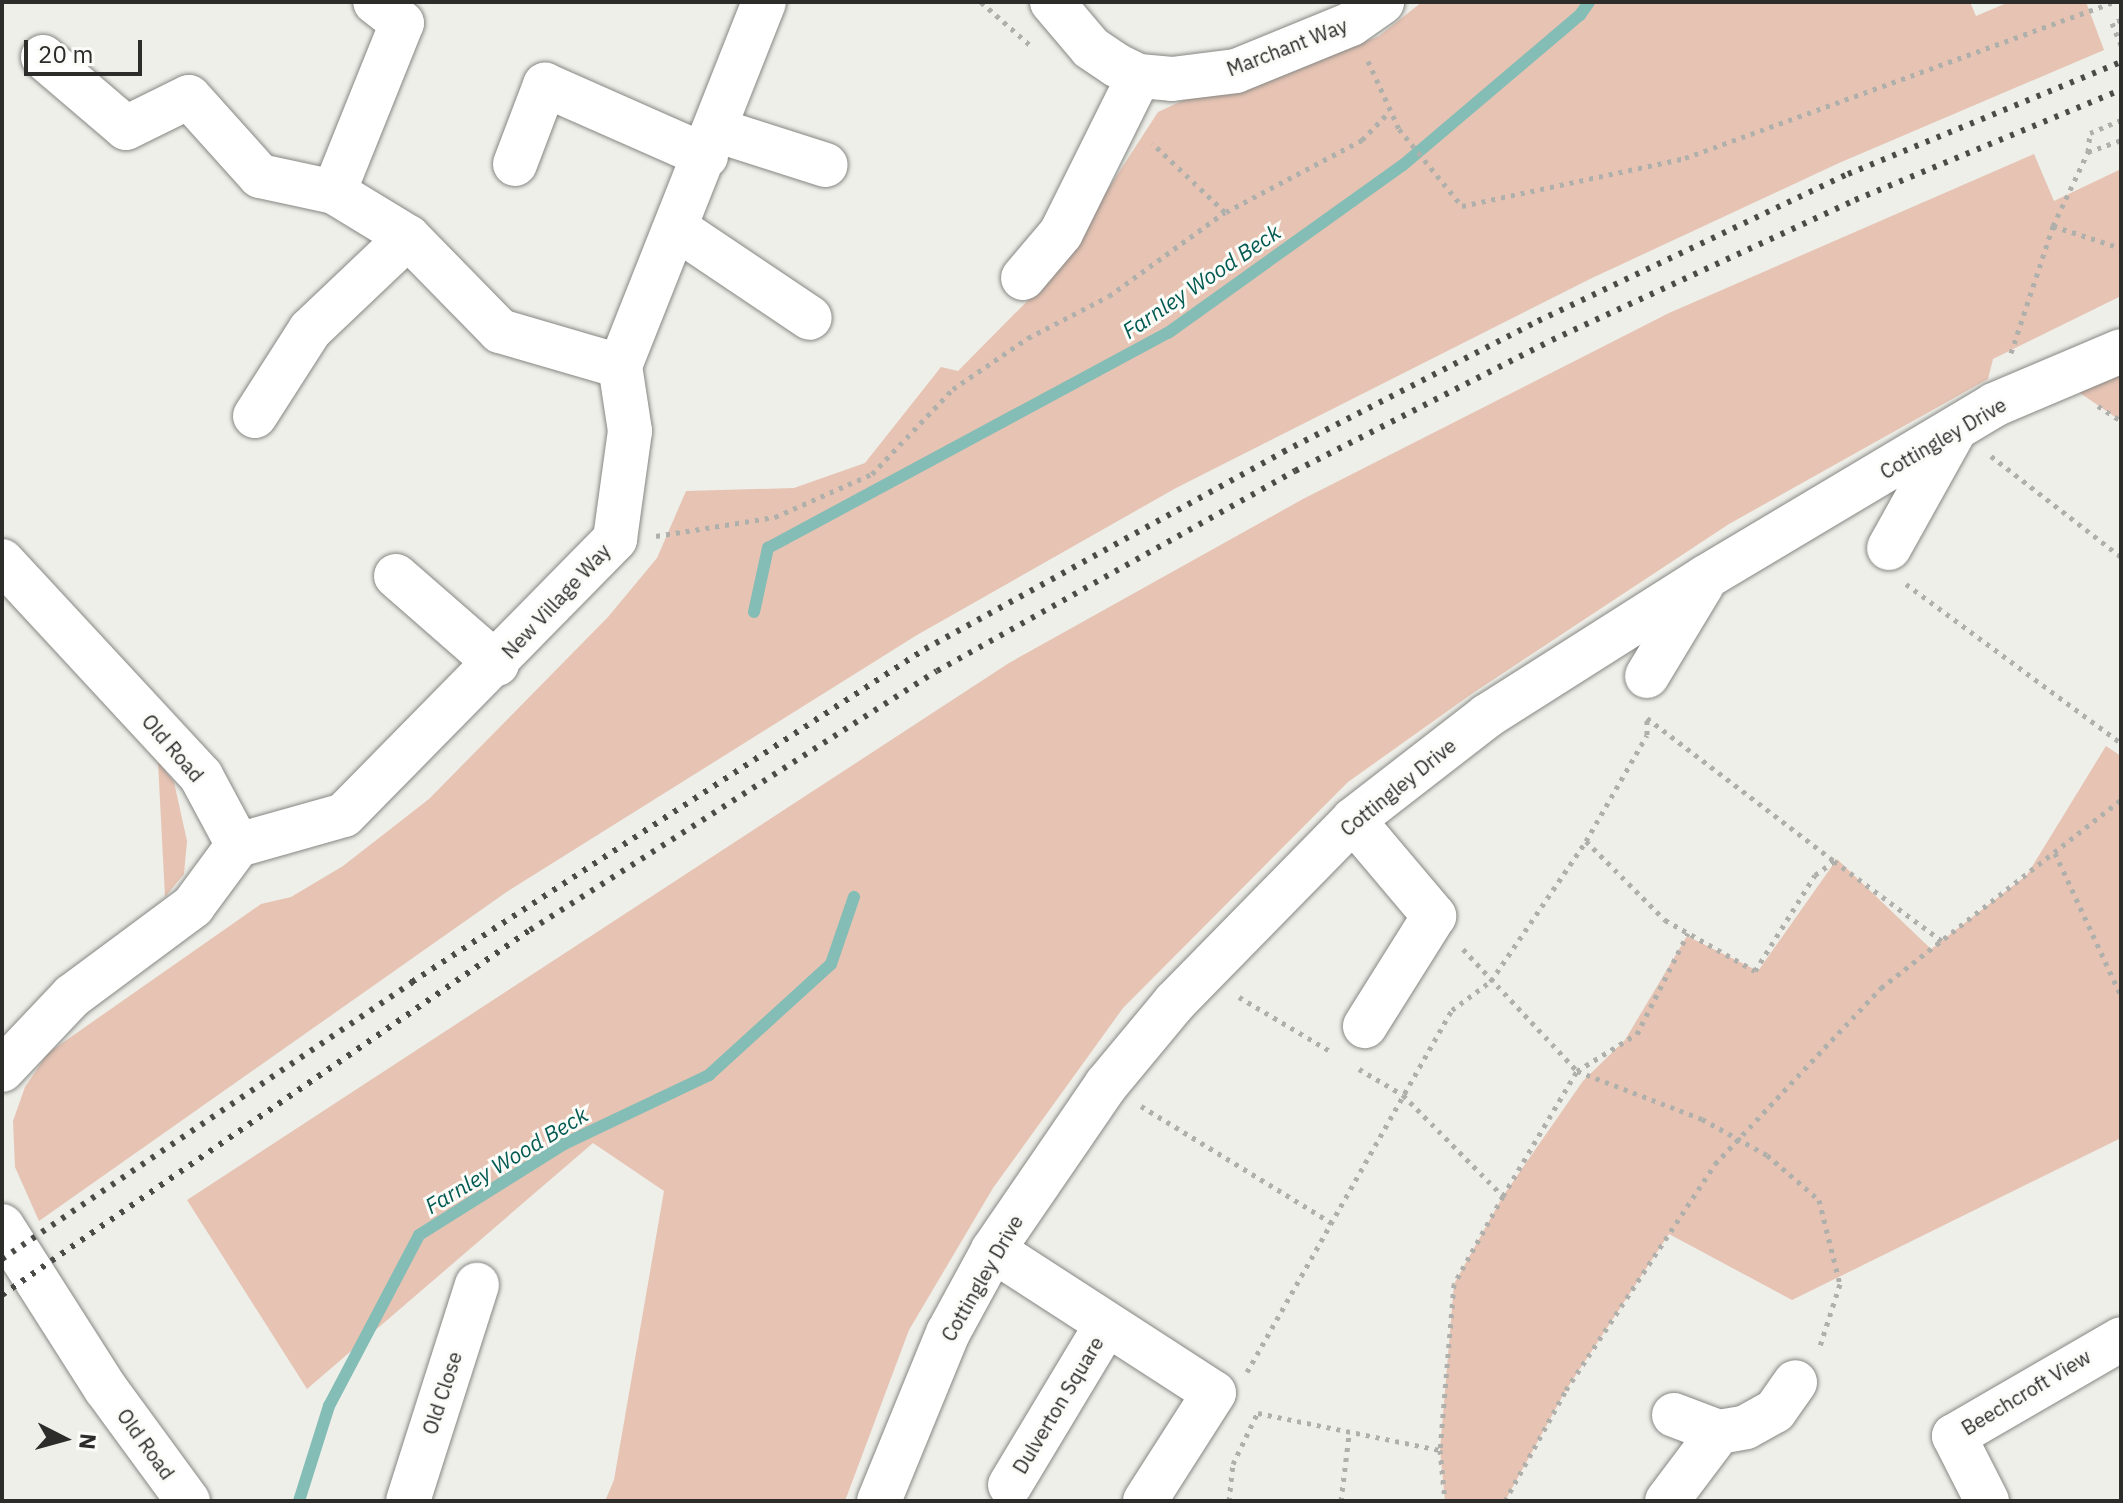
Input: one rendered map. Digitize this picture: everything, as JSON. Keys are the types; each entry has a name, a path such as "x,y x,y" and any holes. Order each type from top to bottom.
{"street":[{"path":"334,192 402,23 375,2"},
{"path":"43,57 126,128 189,97 260,176 334,192 408,237 500,331 620,366 711,143 764,2"},
{"name":"Marchant Way","path":"1052,2 1130,95 1172,79 1236,71 1366,13"},
{"path":"515,164 545,85 711,143 826,165"},
{"path":"1023,278 1061,233 1130,95"},
{"path":"676,228 810,318"},
{"path":"255,416 310,330 408,237"},
{"name":"Cottingley Drive","path":"879,1501 948,1333 993,1250 1106,1085 1202,974 1353,820 1487,716 1706,577 1994,405 2121,351"},
{"name":"New Village Way","path":"238,845 344,815 497,664 615,539 630,431 620,366"},
{"path":"1895,564 1955,428"},
{"path":"396,576 497,664"},
{"path":"1647,696 1706,577"},
{"name":"Old Road","path":"9,583 201,776 238,845"},
{"path":"1350,1048 1434,916 1353,820"},
{"path":"2,1070 72,996 193,906 238,845"},
{"name":"Old Road","path":"2,1226 106,1389 188,1501"},
{"name":"Dulverton Square","path":"993,1250 1214,1393 1145,1501"},
{"name":"Old Close","path":"408,1501 477,1285"},
{"name":"Dulverton Square","path":"1010,1485 1106,1325"},
{"name":"Beechcroft View","path":"1987,1501 1954,1436 2121,1339"},
{"path":"1674,1415 1719,1432 1746,1427 1775,1411 1795,1382"},
{"path":"1668,1499 1719,1432"}],"path":[{"path":"1366,13 1390,111 1399,129 1462,206 1685,158 2114,2"},
{"path":"2121,20 2112,23 2121,45"},
{"path":"1130,95 1225,212"},
{"path":"615,539 775,517 872,474 953,389 1028,338 1109,296 1225,212 1362,140 1390,111"},
{"path":"1994,405 2053,226 2088,152 2090,133 2121,120"},
{"path":"2088,152 2121,140"},
{"path":"2053,226 2121,248"},
{"path":"1955,428 2121,557"},
{"path":"1895,564 2121,743"},
{"path":"1238,1387 1452,1010 1491,981 1586,841 1647,735 1647,696"},
{"path":"1647,696 1834,861 1942,941"},
{"path":"1505,1501 1566,1390 1715,1164 1881,988 2121,800"},
{"path":"1586,841 1665,920 1755,971 1815,875 1834,861"},
{"path":"2055,853 2121,996"},
{"path":"1434,916 1577,1071 1702,1119 1767,1155 1819,1200 1840,1284 1818,1354 1795,1382"},
{"path":"1445,1501 1440,1450 1454,1284 1577,1071 1637,1034 1688,933"},
{"path":"1202,974 1350,1048 1403,1095 1503,1196"},
{"path":"1106,1085 1332,1223"},
{"path":"1258,1413 1349,1435 1440,1450"},
{"path":"1341,1501 1349,1435"}],"shaded area":[{"path":"1422,2 1970,2 1976,16 2009,2 2086,2 2104,50 1839,163 1590,279 1176,488 917,635 508,891 39,1221 15,1167 13,1121 25,1087 48,1053 261,904 291,897 343,866 429,799 608,617 657,558 686,491 794,488 865,463 941,367 958,371 1051,277 1158,112 1186,99 1243,92 1379,36"},
{"path":"2034,154 2054,201 2121,169 2121,296 1993,359 1988,379 1729,524 1473,693 1348,782 1123,1008 993,1188 909,1330 845,1501 605,1501 614,1480 664,1191 593,1143 307,1389 187,1200 1009,663 1303,499 1669,313"},
{"path":"2121,351 2121,421 2058,378"},
{"path":"2106,746 2121,756 2121,1138 1792,1300 1669,1234 1566,1390 1505,1501 1445,1501 1440,1450 1454,1284 1503,1196 1583,1081 1625,1040 1687,936 1758,971 1837,859 1931,949 2027,875"},
{"path":"158,762 174,782 187,841 184,874 165,897"}],"waterway":[{"name":"Farnley Wood Beck","path":"754,612 768,548 1168,333 1403,165 1580,15 1589,2"},
{"name":"Farnley Wood Beck","path":"299,1501 329,1406 419,1235 564,1144 709,1075 831,964 854,897"}],"railway":[{"path":"2,1259 412,982 925,649 1283,452 1538,321 1848,174 2121,62"},
{"path":"2,1295 530,930 937,671 1295,471 1552,340 1855,200 2121,90"}]}
